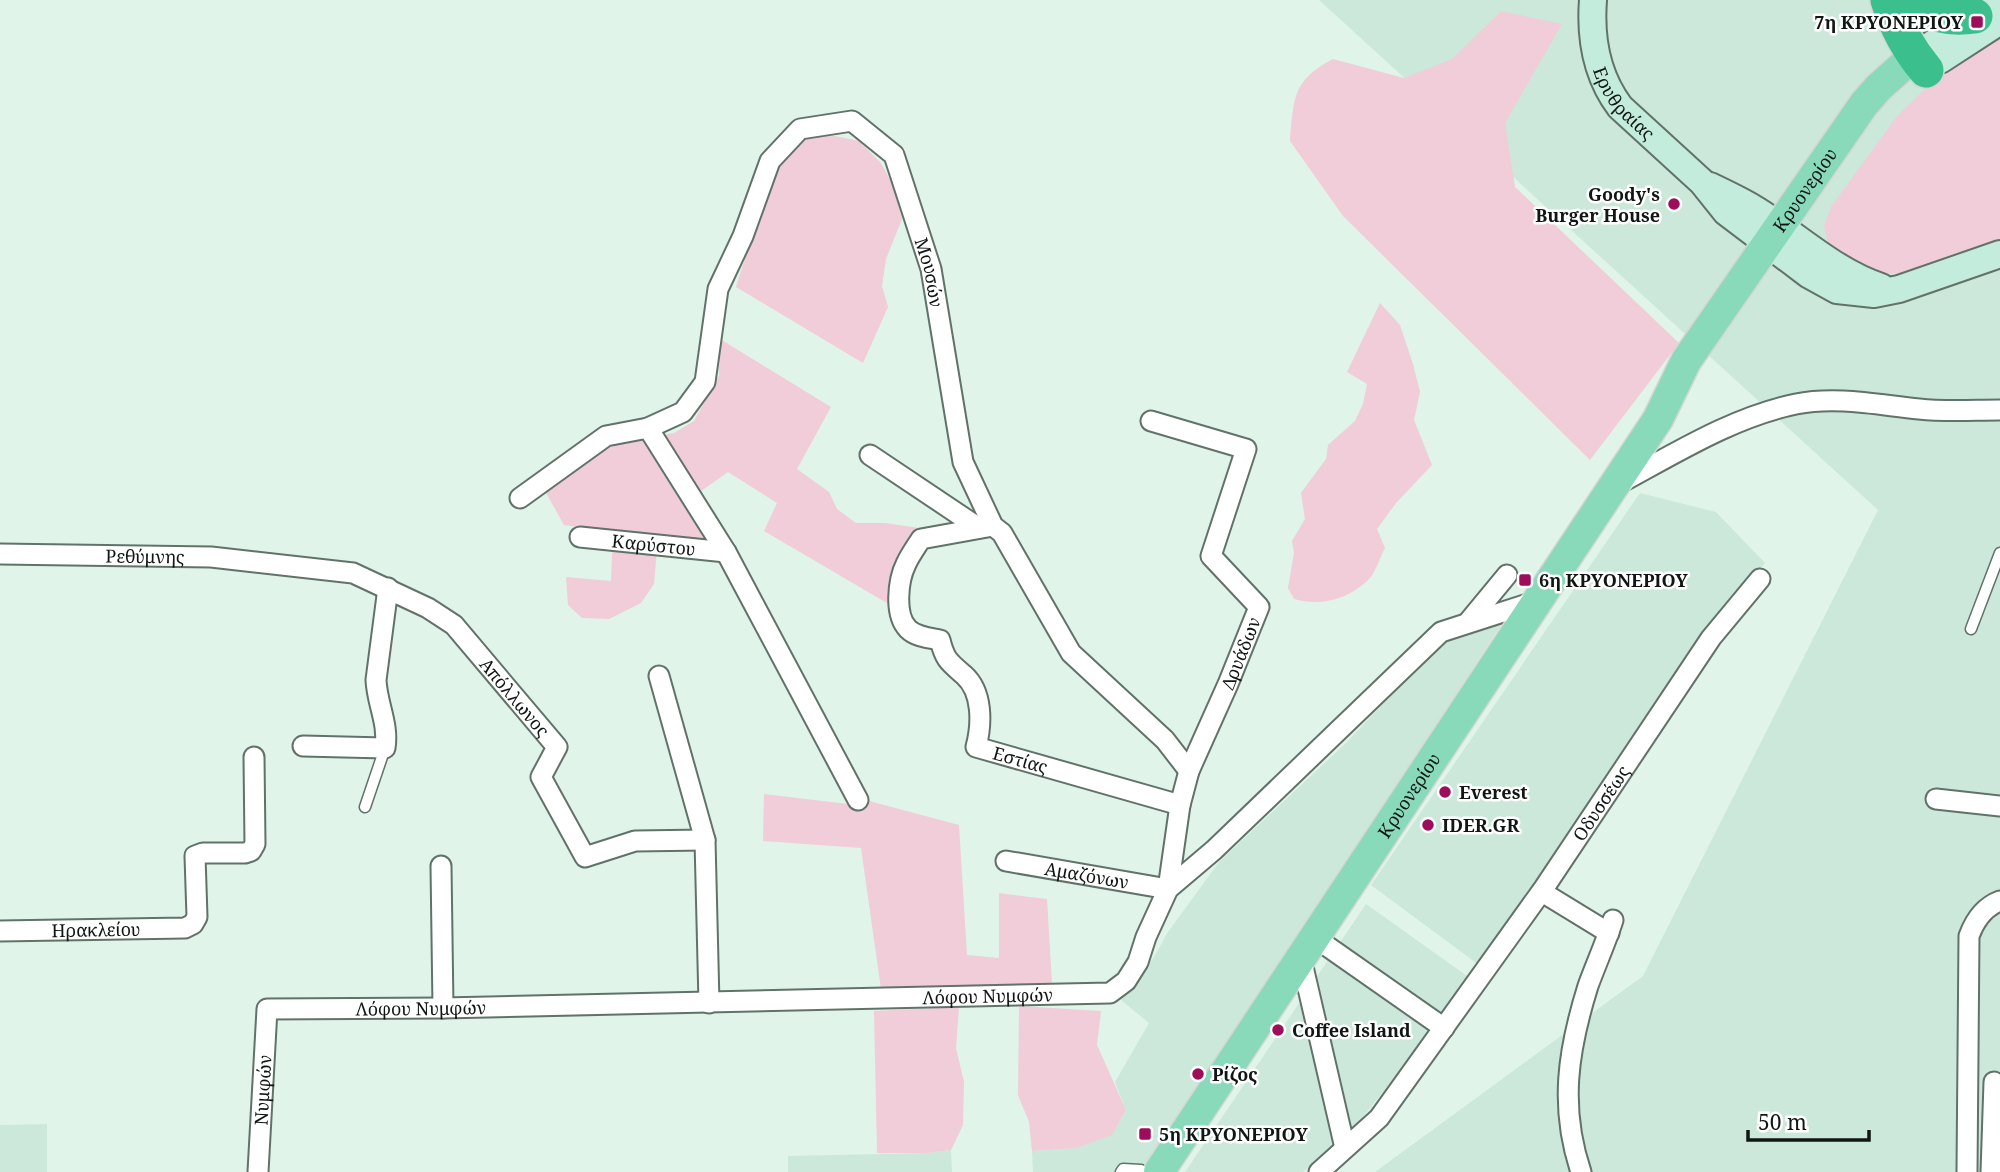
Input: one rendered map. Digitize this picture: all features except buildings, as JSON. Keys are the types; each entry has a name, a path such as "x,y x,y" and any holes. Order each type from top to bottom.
{"highway":[{"path":"1902,0 1938,16 1956,19 1992,15"},
{"path":"1902,0 1928,57"}],"main road":[{"name":"Ερυθραίας","path":"1593,0 1592,36 1597,60 1610,93 1620,107 1702,183 1737,198 1817,279 1837,290 1874,294 1899,289 2000,254"},
{"name":"Κρυονερίου","path":"1150,1171 1308,947 1658,419 1702,370 1864,104 1879,87 1992,15"}],"street":[{"name":"Μουσών","path":"520,498 606,436 648,428 683,412 705,382 718,289 743,236 770,161 800,129 852,121 894,155 931,269 963,462 986,527 1002,533 1071,653 1165,740 1189,771"},
{"path":"1613,487 1710,435 1770,411 1798,404 1859,401 1921,410 2000,410"},
{"name":"Δρυάδων","path":"1151,421 1246,449 1211,556 1259,607 1189,771 1180,806 1168,889"},
{"path":"648,428 726,552 858,800"},
{"path":"870,455 986,527"},
{"name":"Εστίας","path":"986,527 921,540 905,565 899,593 901,616 907,628 918,635 940,640 949,664 965,676 977,699 981,724 976,747 1180,806"},
{"name":"Καρύστου","path":"580,537 726,552"},
{"name":"Ρεθύμνης","path":"0,554 211,557 289,566"},
{"name":"Απόλλωνος","path":"289,566 353,573 428,608 454,625 556,747 541,777 585,857 635,841 705,840"},
{"path":"1469,621 1507,575"},
{"name":"Οδυσσέως","path":"1319,1172 1379,1118 1542,892 1711,638 1760,579"},
{"path":"303,747 385,748 385,719 377,695 376,680 388,588"},
{"name":"Λόφου Νυμφών","path":"267,1009 709,1003 1110,993 1126,981 1138,962 1146,937 1168,889 1214,850 1441,632 1537,601"},
{"path":"659,676 705,840 709,1003"},
{"name":"Ηρακλείου","path":"0,931 138,930 185,928 193,924 197,917 195,856 203,853 245,853 251,851 255,844 254,757"},
{"path":"1936,799 2000,806"},
{"name":"Αμαζόνων","path":"1006,861 1168,889"},
{"path":"441,866 443,1008"},
{"path":"1542,892 1611,926 1588,986 1568,1070 1568,1119 1581,1172"},
{"path":"1967,1172 1969,936 1977,918 2000,901"},
{"path":"1308,947 1444,1028"},
{"path":"1308,947 1345,1148"},
{"name":"Νυμφών","path":"258,1172 267,1009"},
{"path":"1991,1172 1994,1082"}],"lane":[{"path":"1971,629 2000,553"},
{"path":"365,807 385,748"},
{"path":"1121,1172 1123,1169 1150,1171"}],"shaded area":[{"path":"1319,0 2000,0 2000,1172 1375,1172 1643,976 1878,510"},
{"path":"1501,11 1562,24 1505,123 1515,187 1679,343 1590,460 1343,216 1290,141 1298,92 1302,83 1320,67 1333,59 1404,78 1452,59"},
{"path":"2000,33 2000,245 1908,273 1876,273 1847,261 1828,244 1824,226 1831,207 1897,116 1921,93"},
{"path":"835,136 859,141 881,163 893,185 902,219 886,259 882,286 888,307 863,363 736,287 764,203 784,160 796,145 808,137"},
{"path":"1380,303 1400,325 1413,364 1420,392 1414,420 1432,465 1396,503 1377,529 1385,548 1370,578 1353,591 1335,599 1314,602 1294,599 1288,588 1294,553 1292,541 1305,519 1301,493 1326,459 1328,445 1355,421 1363,404 1367,384 1347,372"},
{"path":"720,339 831,407 797,469 829,492 837,509 856,523 885,523 919,528 901,557 892,606 764,531 777,503 728,472 697,494 711,542 658,537 654,584 641,603 609,619 582,618 568,605 566,577 611,581 613,532 564,525 545,491 585,460 618,443 674,433 694,421 719,376"},
{"path":"1640,493 1716,512 1765,563 1705,633 1479,965 1371,885"},
{"path":"1505,619 1144,1172 1033,1172 1032,1151 1077,1148 1112,1134 1126,1110 1115,1082 1149,1023 1121,1000 1219,862 1346,743 1444,639"},
{"path":"764,794 848,804 869,801 959,825 967,955 999,958 999,893 1047,899 1052,983 881,989 861,848 763,841"},
{"path":"1366,904 1467,976 1406,1063 1362,1118 1303,1172 1185,1172"},
{"path":"1019,1006 1101,1011 1097,1045 1126,1110 1112,1135 1077,1148 1032,1151 1029,1122 1018,1095"},
{"path":"959,1007 956,1048 964,1082 963,1125 951,1150 877,1153 874,1011"},
{"path":"47,1124 47,1172 0,1172 0,1125"},
{"path":"951,1150 952,1172 788,1172 788,1156 928,1153"}],"place":[{"name":"7η ΚΡΥΟΝΕΡΙΟΥ","path":"1977,22"},
{"name":"Goody's Burger House","path":"1674,204"},
{"name":"6η ΚΡΥΟΝΕΡΙΟΥ","path":"1525,580"},
{"name":"Everest","path":"1445,792"},
{"name":"IDER.GR","path":"1428,825"},
{"name":"Coffee Island","path":"1278,1030"},
{"name":"Ρίζος","path":"1198,1074"},
{"name":"5η ΚΡΥΟΝΕΡΙΟΥ","path":"1145,1134"}]}
